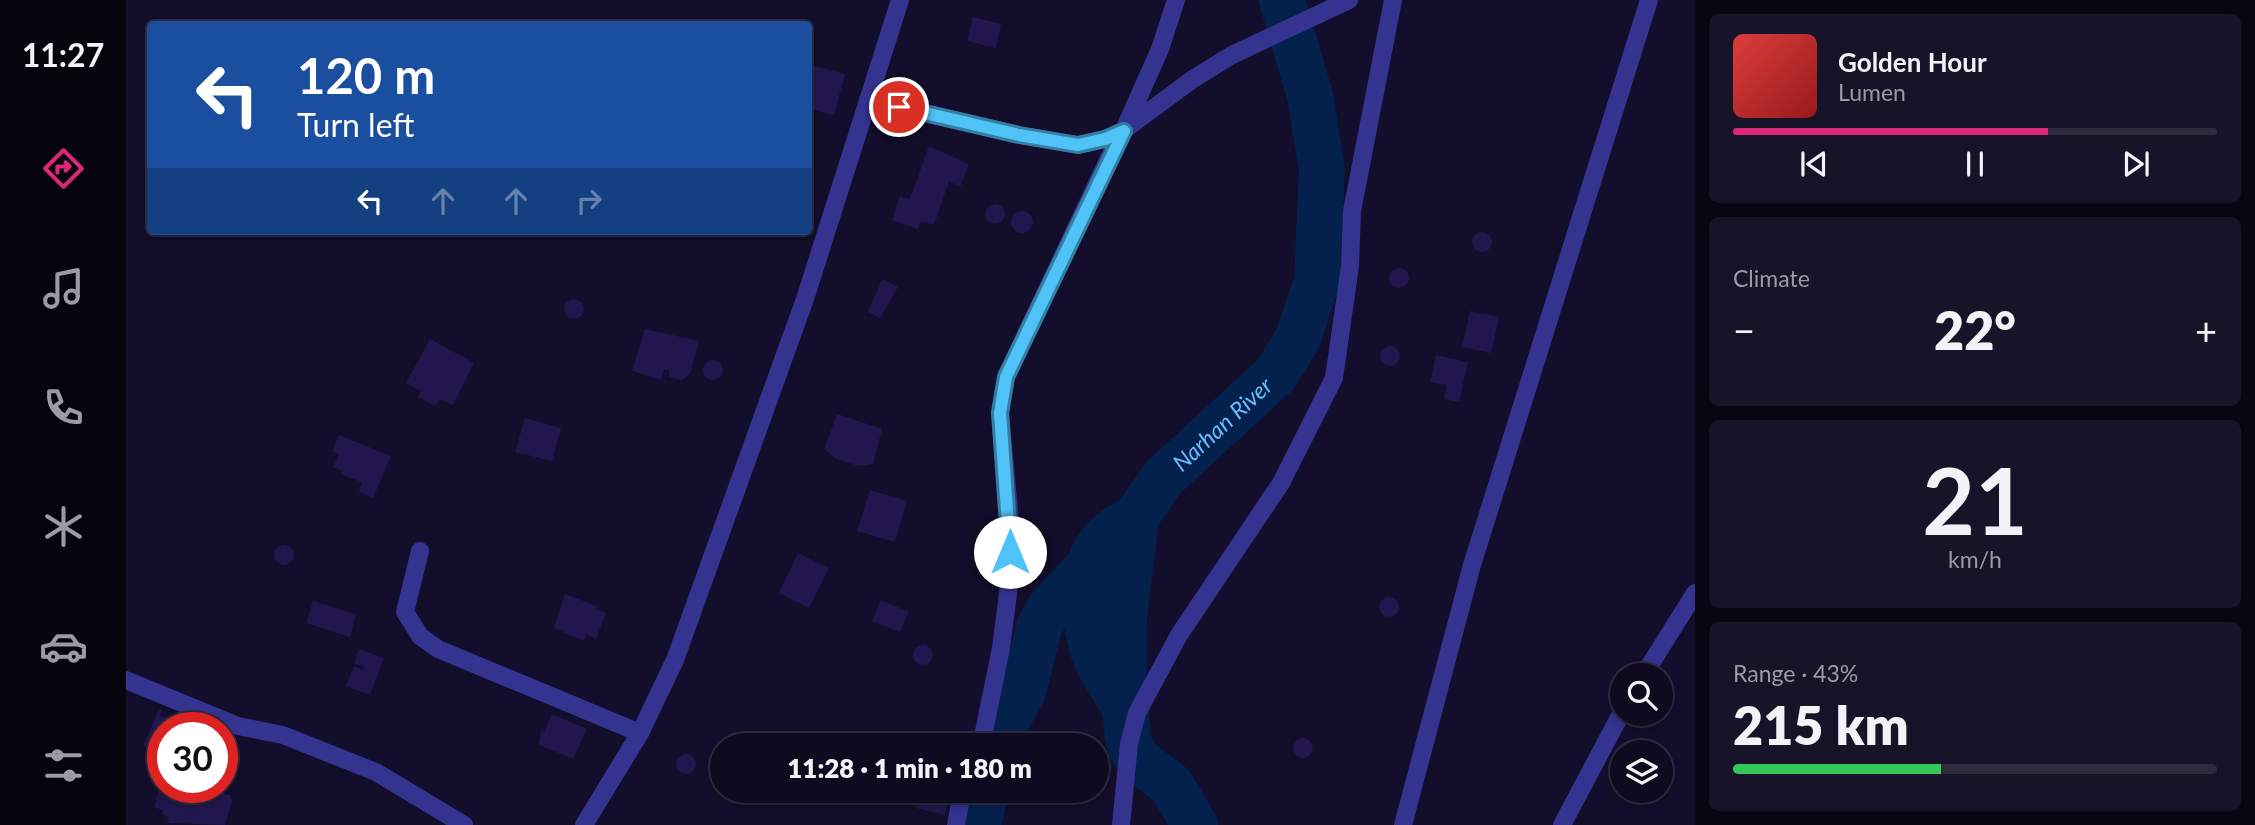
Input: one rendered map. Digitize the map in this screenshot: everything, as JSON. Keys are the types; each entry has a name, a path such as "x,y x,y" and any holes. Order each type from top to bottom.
{"street":[{"path":"584,825 640,733 675,660 801,312 900,0"},
{"path":"984,733 1002,648 1008,594 1011,531 1000,413 1006,377 1124,131 1160,49 1176,0"},
{"path":"869,100 1019,135 1078,145 1105,139 1124,131 1217,63 1349,0"},
{"path":"1121,825 1129,744 1137,713 1180,635 1281,483 1334,378 1350,266 1352,211 1394,0"},
{"path":"1403,825 1472,565 1649,0"},
{"path":"420,551 404,612 419,636 438,649 640,733"},
{"path":"1651,663 1695,593"},
{"path":"126,680 238,726 283,735 376,772 464,825"},
{"path":"1562,825 1615,726"},
{"path":"956,825 960,803"}],"building":[{"path":"973,17 1001,24 996,48 967,41"},
{"path":"812,66 845,74 834,115 812,110"},
{"path":"929,146 969,164 960,187 949,181 934,225 921,221 918,229 892,220 900,196 910,199"},
{"path":"991,204 999,204 1005,214 999,224 991,224 985,218 985,210"},
{"path":"1022,211 1032,218 1033,222 1026,232 1022,233 1012,226 1011,222 1018,212"},
{"path":"1478,232 1486,232 1492,242 1486,252 1478,252 1472,246 1472,238"},
{"path":"1395,268 1403,268 1409,278 1403,288 1395,288 1389,282 1389,274"},
{"path":"882,279 898,287 880,318 868,312"},
{"path":"570,299 578,299 584,309 578,319 570,319 564,313 564,305"},
{"path":"1470,311 1499,317 1491,353 1462,347"},
{"path":"645,329 699,341 690,374 682,380 669,377 669,370 664,369 661,380 632,371"},
{"path":"430,339 474,363 453,405 439,399 436,406 418,397 421,391 406,383"},
{"path":"1386,346 1394,346 1400,356 1394,366 1386,366 1380,360 1380,352"},
{"path":"1436,355 1468,362 1459,402 1444,399 1447,385 1430,382"},
{"path":"709,360 717,360 723,370 717,380 709,380 703,374 703,366"},
{"path":"837,414 882,429 873,464 858,466 835,458 824,449"},
{"path":"525,418 561,428 552,461 515,452"},
{"path":"339,435 391,456 373,498 359,492 362,482 340,474 342,471 333,467 339,455 332,451"},
{"path":"870,490 907,501 895,542 857,531"},
{"path":"280,545 288,545 294,555 288,565 280,565 274,559 274,551"},
{"path":"798,553 829,568 809,608 779,593"},
{"path":"565,594 597,606 596,609 606,613 596,639 587,634 584,641 554,628"},
{"path":"1385,597 1393,597 1399,607 1393,617 1385,617 1379,611 1379,603"},
{"path":"881,600 909,612 900,632 872,621"},
{"path":"313,601 356,614 350,637 306,623"},
{"path":"919,645 927,645 933,655 927,665 919,665 913,659 913,651"},
{"path":"359,649 384,658 370,695 346,686 354,666 363,670 364,667 354,663"},
{"path":"552,714 587,729 573,759 539,745 541,731 544,732"},
{"path":"1299,738 1307,738 1313,748 1307,758 1299,758 1293,752 1293,744"},
{"path":"682,754 690,754 696,764 690,774 682,774 676,768 676,760"},
{"path":"155,803 231,803 225,825 167,823 169,817 162,814 163,810 154,807"},
{"path":"917,803 947,803 945,815 916,808"}],"waterway":[{"name":"Narhan River","path":"1195,825 1171,785 1138,760 1129,744 1123,691 1124,617 1136,517 1163,478 1276,374 1298,338 1317,281 1322,169 1310,96 1282,0"},
{"path":"1121,702 1093,651 1087,620 1086,581 1092,557 1102,542 1136,517"},
{"name":"Narhan River","path":"1003,733 1023,692 1039,627 1050,607 1089,566"},
{"name":"Narhan River","path":"978,825 983,803"}],"route":[{"path":"899,107 1019,135 1078,145 1105,139 1124,131 1006,377 1000,413 1011,531 1010,552"}]}
